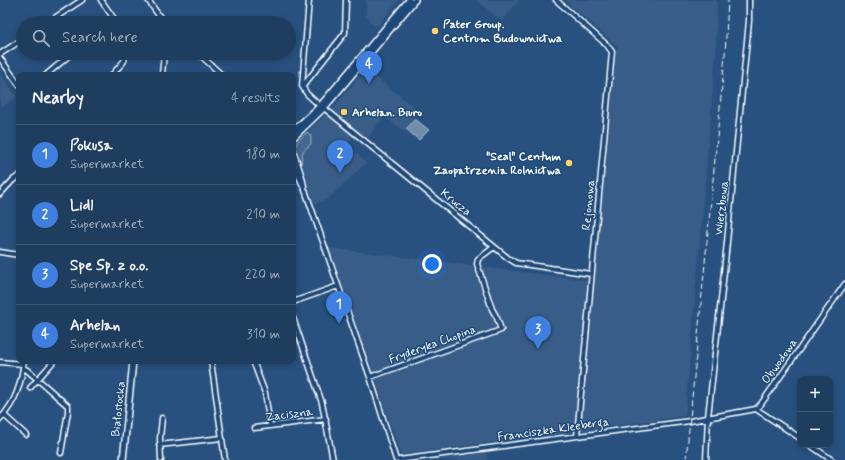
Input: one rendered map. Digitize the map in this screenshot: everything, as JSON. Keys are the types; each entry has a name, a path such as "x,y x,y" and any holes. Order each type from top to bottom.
{"main road":[{"path":"296,129 322,107 409,0"},
{"path":"296,135 415,0"},
{"name":"Białostocka","path":"123,460 133,364"}],"street":[{"path":"58,16 82,0"},
{"path":"101,0 112,16"},
{"path":"148,0 158,16"},
{"path":"302,86 309,0"},
{"path":"302,86 344,33 346,0"},
{"name":"Rejonowa","path":"556,0 607,45 612,52 577,436"},
{"name":"Wierzbowa","path":"706,460 708,418 749,21 749,0"},
{"path":"0,54 16,44"},
{"path":"0,58 16,81"},
{"path":"50,72 64,60"},
{"path":"115,72 124,60"},
{"path":"162,72 163,60"},
{"path":"206,60 219,72"},
{"name":"Krucza","path":"302,86 307,94 322,107 508,258 516,263 591,274"},
{"path":"296,160 370,377 396,460"},
{"path":"296,169 301,178"},
{"path":"0,194 16,178"},
{"name":"Fryderyka Chopina","path":"370,377 501,330 498,318 492,309 477,264 478,258 494,247"},
{"path":"0,252 16,255"},
{"name":"Obwodowa","path":"756,409 845,284"},
{"path":"296,301 338,286"},
{"path":"296,327 322,403 333,460"},
{"path":"0,362 23,365 68,406 61,453"},
{"path":"30,388 51,364"},
{"path":"211,364 225,460"},
{"path":"254,364 265,393 270,426"},
{"path":"23,365 20,384 16,396 2,417 26,435"},
{"path":"708,418 756,409 797,436"},
{"path":"161,460 160,445 162,418"},
{"name":"Franciszka Kleeberga","path":"400,460 708,418"},
{"name":"Zaciszna","path":"254,428 326,419"},
{"path":"160,445 222,438"},
{"path":"814,448 832,460"}],"shaded area":[{"path":"366,0 399,0 377,27 368,20 370,19 366,16"},
{"path":"476,0 519,0 502,21"},
{"path":"565,0 717,0 716,52 685,416 401,455 330,248 594,281 617,46"},
{"path":"366,69 419,111 404,131 384,116 366,140 331,111"},
{"path":"0,73 16,98 0,108"},
{"path":"326,114 354,136 348,143 366,163 328,199 315,204 296,150 298,141"},
{"path":"415,119 429,130 419,140 406,129"},
{"path":"307,132 311,136 311,144 303,151 301,164 296,150 298,141"},
{"path":"486,453 488,460 433,460"}],"railway":[{"path":"686,460 725,55 728,0"}],"place":[{"name":"Pater Group. Centrum Budownictwa","path":"435,31"},
{"name":"Arhelan","path":"369,84"},
{"name":"Arhelan. Biuro","path":"344,112"},
{"name":"\"Seal\" Centum Zaopatrzenia Rolnictwa","path":"569,163"},
{"name":"Lidl","path":"340,173"},
{"name":"Pokusa","path":"339,324"},
{"name":"Spe Sp. z o.o.","path":"538,349"}]}
